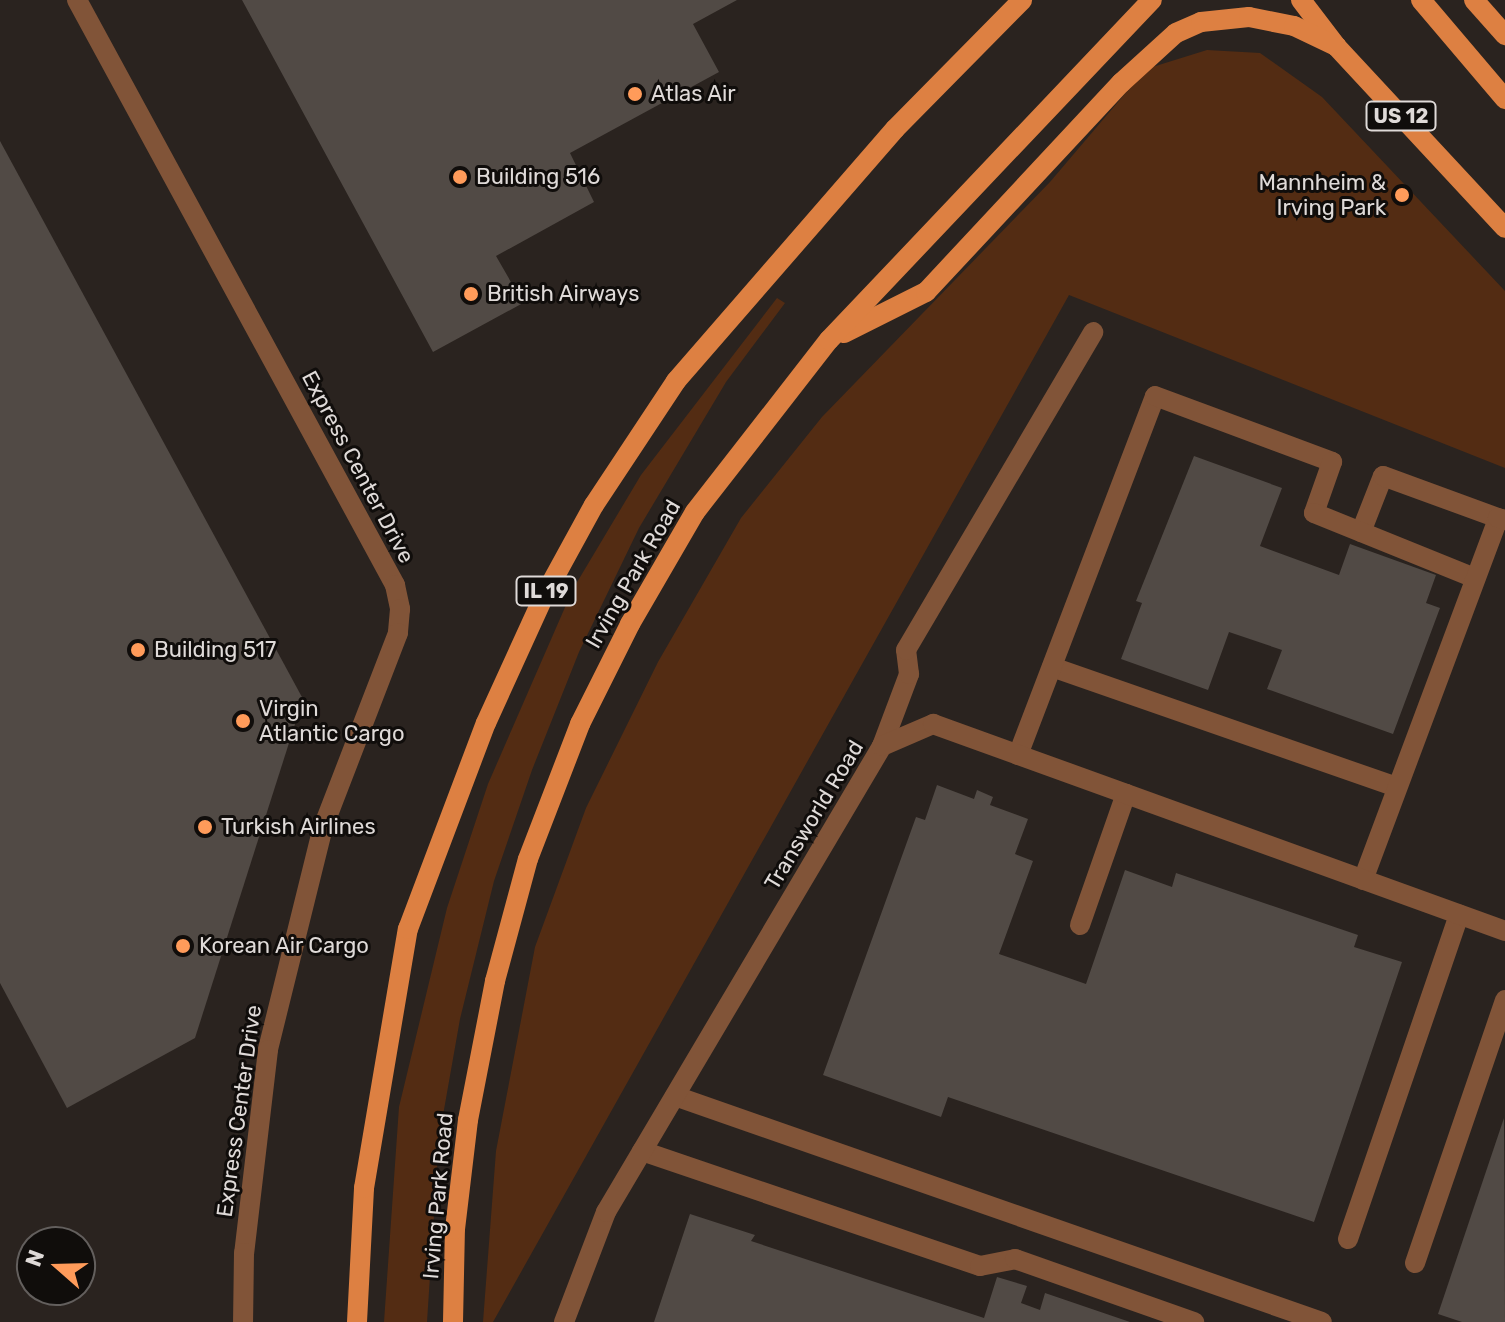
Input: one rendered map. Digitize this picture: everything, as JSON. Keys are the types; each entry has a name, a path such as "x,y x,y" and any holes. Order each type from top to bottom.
{"main road":[{"name":"IL 19","path":"357,1322 364,1188 408,929 486,723 543,598 594,505 676,381 885,140 1022,0"},
{"name":"Irving Park Road","path":"453,1322 455,1229 468,1120 495,981 533,845 580,724 630,624 695,512 829,340 1152,0"},
{"name":"US 12","path":"1301,0 1336,46 1505,228"},
{"path":"1421,0 1505,99"},
{"path":"1474,0 1505,35"},
{"path":"829,340 926,292 1121,83 1176,33 1201,22 1249,17 1294,26 1336,46"}],"street":[{"name":"Express Center Drive","path":"77,0 395,585 400,609 398,633 323,827 268,1050 244,1253 243,1322"},
{"path":"882,746 909,674 906,650 1093,332"},
{"path":"1018,755 1155,396 1332,462 1314,513 1475,578"},
{"path":"1361,532 1383,476 1501,519 1475,578 1363,880"},
{"path":"1052,667 1397,787"},
{"name":"Transworld Road","path":"564,1322 606,1212 882,746 933,724 1505,931"},
{"path":"1080,925 1126,794"},
{"path":"1348,1239 1459,914"},
{"path":"1415,1263 1505,1000"},
{"path":"675,1096 1322,1322"},
{"path":"642,1151 980,1266 1015,1259 1194,1322"}],"shaded area":[{"path":"1207,50 1260,53 1322,97 1505,291 1505,468 1069,295 493,1322 483,1322 496,1151 535,947 586,808 658,662 741,518 822,417 1050,182 1146,69"},
{"path":"777,298 785,303 726,382 639,528 579,652 532,770 494,881 460,1019 439,1138 427,1322 384,1322 399,1107 447,908 488,784 573,589 641,475"}],"building":[{"name":"Building 516","path":"242,0 737,0 693,24 719,72 570,153 594,202 496,256 523,303 433,352"},
{"name":"Building 517","path":"0,141 303,699 195,1038 67,1108 0,983"},
{"path":"1194,456 1282,488 1260,546 1339,575 1350,544 1436,575 1426,603 1440,608 1393,734 1267,689 1282,650 1229,632 1208,690 1121,659 1142,603 1136,601"},
{"path":"937,785 974,799 977,790 993,797 990,805 1028,819 1015,854 1033,861 999,954 1086,984 1125,870 1172,887 1176,873 1358,935 1354,947 1402,962 1314,1222 948,1097 941,1117 823,1075 916,817 925,820"},
{"path":"1504,1118 1505,1322 1462,1322 1438,1314"},
{"path":"690,1214 755,1235 751,1241 984,1318 997,1277 1027,1286 1021,1303 1040,1310 1045,1293 1130,1322 654,1322"}],"place":[{"name":"Atlas Air","path":"635,94"},
{"name":"Building 516","path":"460,177"},
{"name":"Mannheim & Irving Park","path":"1402,195"},
{"name":"British Airways","path":"471,294"},
{"name":"Building 517","path":"138,650"},
{"name":"Virgin Atlantic Cargo","path":"243,721"},
{"name":"Turkish Airlines","path":"205,827"},
{"name":"Korean Air Cargo","path":"183,946"}]}
